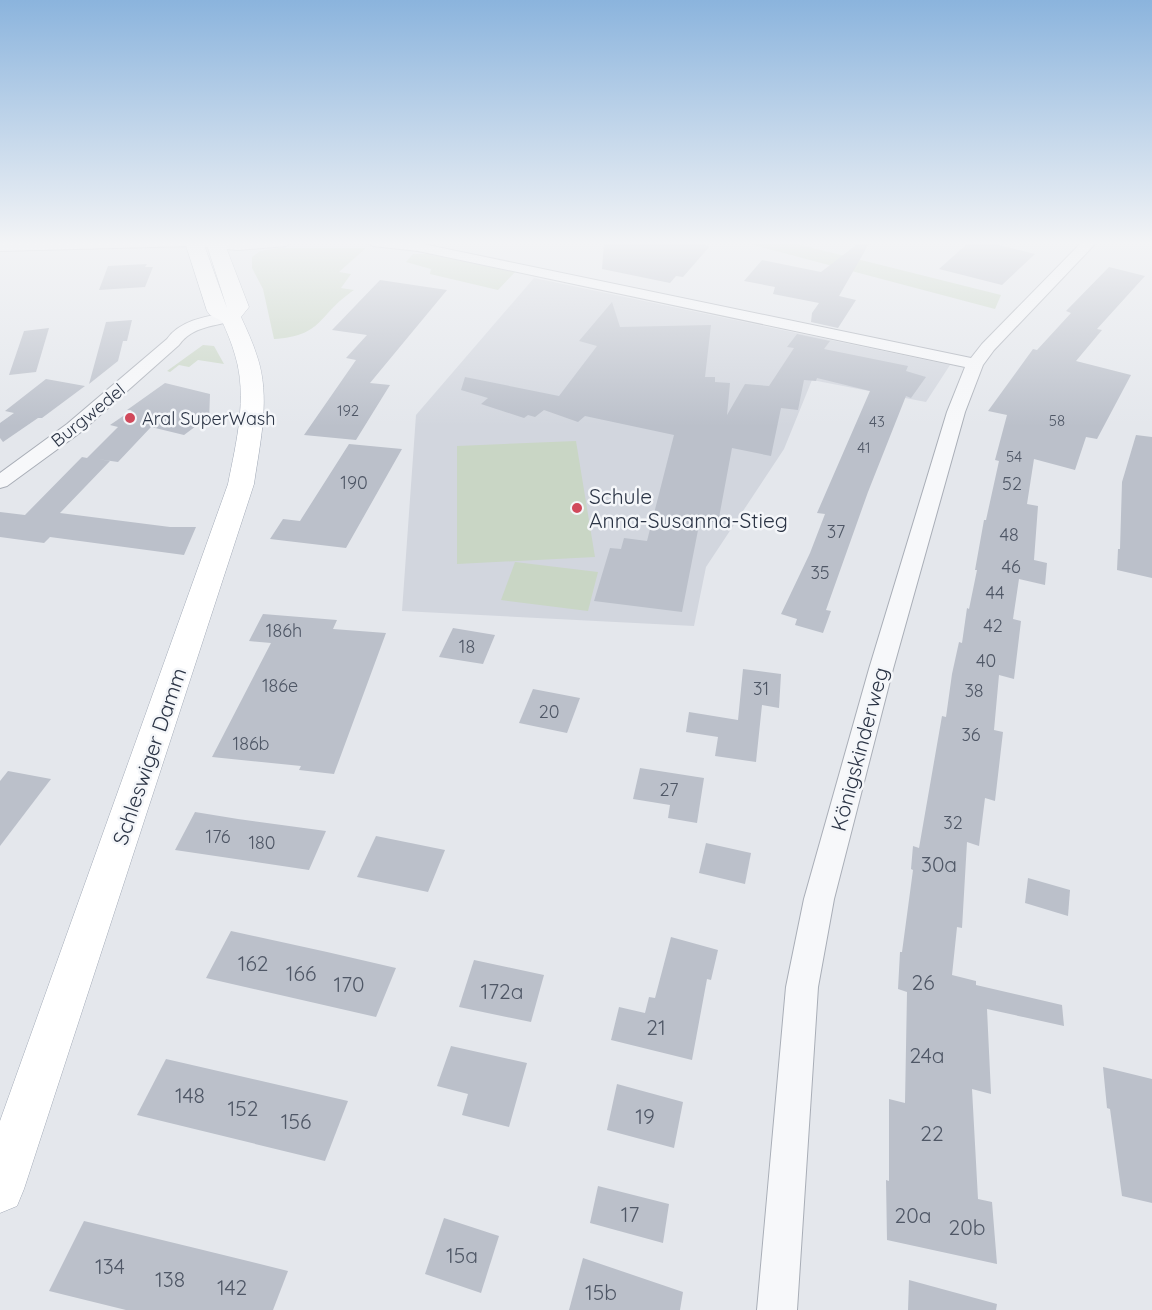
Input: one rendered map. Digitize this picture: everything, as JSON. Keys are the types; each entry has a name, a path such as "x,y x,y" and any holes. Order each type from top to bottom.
{"main road":[{"name":"Schleswiger Damm","path":"0,1189 241,484 251,426 252,390 247,357 233,321 217,311 215,303"}],"street":[{"path":"685,303 975,364"},
{"name":"Königskinderweg","path":"777,1310 802,987 819,900 884,658 956,412 975,364 988,347 1031,303"},
{"name":"Burgwedel","path":"0,482 74,428 173,342 233,321"}],"shaded area":[{"name":"Schule Anna-Susanna-Stieg","path":"512,303 654,303 950,365 926,402 812,380 784,449 706,567 694,626 402,611 416,415"}],"green space":[{"path":"266,303 338,303 312,329 302,334 274,339"},
{"path":"973,303 998,303 995,309"},
{"path":"203,345 214,346 224,364 198,360 189,367 179,365 170,372 167,371"},
{"path":"576,441 595,557 457,564 457,446"},
{"path":"515,562 598,572 588,611 501,600"}],"building":[{"path":"358,303 436,303 370,383 390,385 356,440 304,435 356,360 346,358 367,335 332,330"},
{"path":"611,303 620,327 711,325 705,377 715,377 715,382 730,383 727,415 745,384 769,386 794,348 787,347 797,334 830,341 824,349 908,366 906,371 926,377 911,398 906,396 868,492 826,610 831,611 823,633 795,625 797,619 781,614 810,553 825,514 817,513 870,391 817,378 816,381 804,380 798,410 781,408 771,456 732,448 718,523 700,520 682,612 594,601 610,548 621,549 624,538 647,541 674,435 585,416 578,422 544,410 535,417 528,415 524,418 481,404 488,398 461,390 465,377 559,396 597,346 579,341"},
{"path":"819,303 854,303 838,328 811,322 812,313"},
{"path":"1074,303 1120,303 1097,329 1102,330 1076,361 1131,375 1097,439 1086,437 1075,470 1034,459 1027,504 1038,506 1034,560 1047,563 1045,585 1019,579 1013,619 1021,621 1014,679 999,675 994,730 1003,732 995,801 985,798 979,846 967,842 962,928 957,927 952,975 976,981 976,985 1062,1005 1064,1026 987,1009 991,1094 972,1089 978,1199 992,1202 997,1264 887,1240 886,1180 889,1181 889,1099 905,1103 907,992 898,989 900,952 902,952 913,870 911,869 913,846 919,848 942,716 946,717 952,674 959,642 962,643 967,608 969,609 977,570 975,570 984,520 986,520 999,461 995,460 1007,415 988,411 1033,349 1037,350 1071,313 1066,311"},
{"path":"132,320 127,341 123,341 118,361 89,384 106,322"},
{"path":"49,328 36,372 9,375 24,331"},
{"path":"46,379 85,386 42,418 38,418 3,442 0,438 0,423 14,413 5,411"},
{"path":"165,383 210,394 209,422 200,423 184,435 151,427 118,462 97,459 110,461 60,513 170,527 196,527 184,555 50,537 44,543 0,537 0,512 25,515 82,457 87,458 118,427 110,425"},
{"path":"1136,435 1152,437 1152,578 1117,570 1118,549 1120,549 1122,482"},
{"path":"349,444 402,449 346,548 270,539 283,519 300,521"},
{"path":"263,614 337,620 333,629 386,633 334,774 299,770 301,766 212,757 271,643 249,641"},
{"path":"453,628 495,635 483,664 439,657"},
{"path":"743,669 781,674 779,708 762,705 756,762 715,756 718,737 686,732 689,712 738,720"},
{"path":"533,689 580,698 567,733 519,723"},
{"path":"640,768 704,778 697,823 668,818 670,805 633,799"},
{"path":"8,771 51,779 0,846 0,781"},
{"path":"195,812 326,831 309,870 175,850"},
{"path":"376,836 445,850 428,892 357,877"},
{"path":"706,843 751,853 745,884 699,873"},
{"path":"1028,878 1070,890 1068,916 1025,903"},
{"path":"231,931 396,968 376,1017 206,978"},
{"path":"671,937 718,950 711,980 707,979 692,1060 611,1040 619,1007 645,1013 649,997 655,998"},
{"path":"474,960 544,975 531,1022 459,1007"},
{"path":"451,1046 527,1063 509,1127 462,1115 468,1094 437,1086"},
{"path":"166,1059 348,1101 325,1161 137,1115"},
{"path":"1103,1067 1152,1079 1152,1203 1122,1196 1110,1109 1107,1108"},
{"path":"617,1084 683,1102 674,1148 607,1130"},
{"path":"598,1186 669,1204 663,1243 590,1223"},
{"path":"444,1218 499,1236 481,1293 425,1274"},
{"path":"84,1221 288,1271 273,1310 126,1310 49,1291"},
{"path":"583,1258 683,1292 680,1310 569,1310"},
{"path":"909,1280 997,1304 996,1310 908,1310"}],"place":[{"name":"Aral SuperWash","path":"130,418"},
{"name":"Schule Anna-Susanna-Stieg","path":"577,508"}]}
